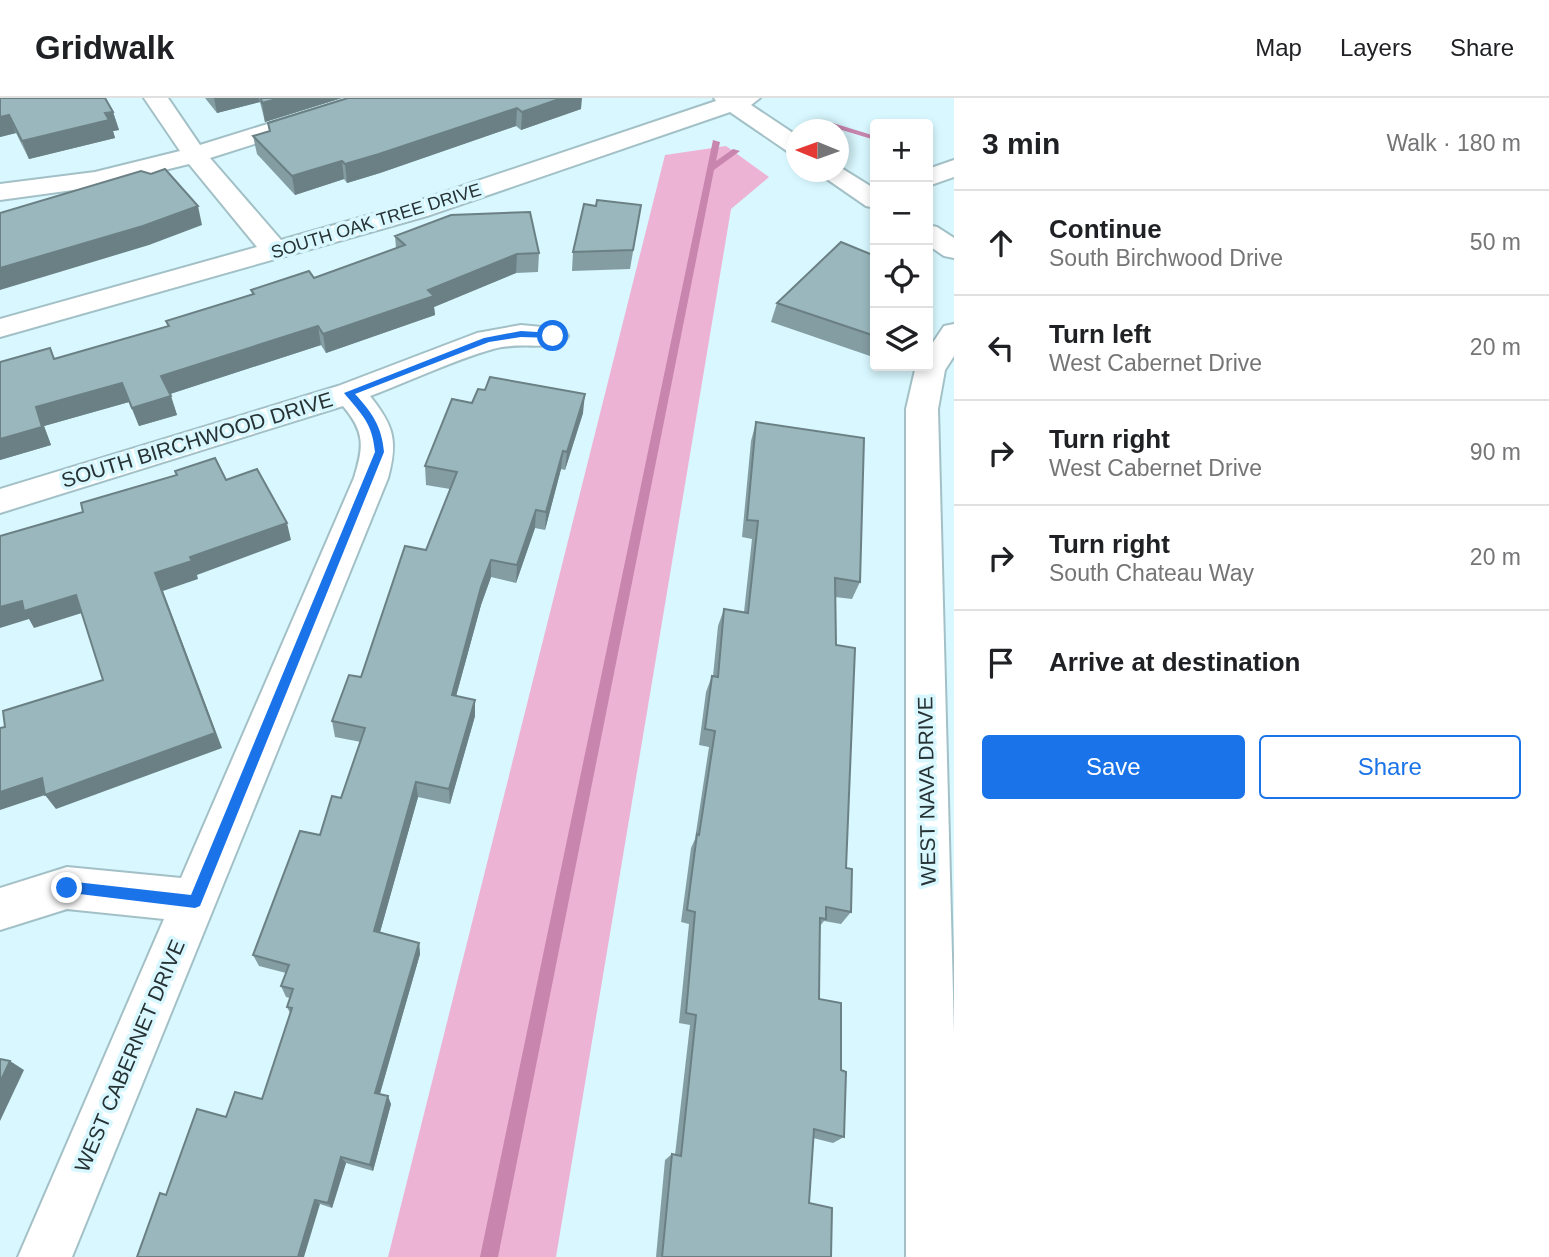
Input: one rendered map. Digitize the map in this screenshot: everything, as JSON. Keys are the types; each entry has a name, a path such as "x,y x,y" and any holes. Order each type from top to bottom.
{"street":[{"path":"156,98 194,154 275,252"},
{"path":"0,192 50,189 194,154 375,98"},
{"path":"736,100 786,138"},
{"name":"SOUTH OAK TREE DRIVE","path":"0,328 418,210 736,100"},
{"path":"933,176 954,167"},
{"path":"849,182 870,196"},
{"path":"933,236 954,250"},
{"name":"WEST NAVA DRIVE","path":"933,1257 940,672 922,409 930,370 954,333"},
{"name":"SOUTH BIRCHWOOD DRIVE","path":"0,501 349,393 487,340 521,334 553,336"},
{"name":"WEST CABERNET DRIVE","path":"45,1257 195,901 379,452 377,432 366,412 349,393"},
{"path":"0,909 67,888 195,901"}],"shaded area":[{"path":"726,146 769,177 731,209 556,1257 388,1257 665,155"}],"building":[{"path":"0,98 105,98 113,112 105,113 109,120 22,141 9,115 0,117"},
{"path":"261,98 280,98 262,103"},
{"path":"348,98 562,98 522,112 517,108 345,164 342,161 292,176 253,136 270,131 268,123"},
{"path":"165,169 198,206 143,226 0,268 0,213 141,171 151,174"},
{"path":"597,200 641,205 633,250 573,252 584,204 596,206"},
{"path":"530,212 539,253 517,254 428,290 434,296 323,334 318,326 161,376 171,396 132,408 122,383 36,407 42,427 0,439 0,362 50,348 54,359 169,326 166,321 254,294 251,290 309,271 314,278 405,245 395,236 451,215"},
{"path":"841,242 870,254 870,334 777,303"},
{"path":"490,377 585,394 567,452 563,451 546,512 536,510 517,565 491,560 481,587 452,695 475,700 449,789 416,782 374,931 419,943 375,1093 388,1096 370,1165 341,1157 328,1203 315,1200 298,1257 137,1257 160,1193 166,1195 197,1109 226,1117 235,1092 262,1099 292,1008 287,1007 293,989 281,986 289,965 253,955 300,831 320,835 332,796 341,798 365,728 332,721 349,675 361,677 405,546 426,550 457,472 425,466 452,399 472,403 478,389 485,390"},
{"path":"756,422 864,438 860,582 835,578 836,645 855,648 846,868 852,869 851,912 826,907 826,919 820,918 819,999 841,1003 841,1070 846,1072 844,1137 814,1129 809,1203 832,1208 831,1257 662,1257 672,1154 681,1156 696,1015 686,1013 695,912 687,910 715,731 705,729 712,676 718,677 724,609 748,613 758,521 747,520"},
{"path":"215,458 226,480 257,469 287,523 190,557 192,561 155,573 215,733 45,795 42,778 0,792 0,728 5,727 3,711 103,680 76,595 24,611 22,601 0,607 0,536 83,512 81,503 177,475 175,471"},
{"path":"0,1059 10,1061 0,1082"}],"waterway":[{"path":"849,130 870,136"},
{"path":"711,169 716,142"},
{"path":"711,169 736,151"},
{"path":"489,1257 711,169"}],"route":[{"path":"67,888 195,901 371,478 379,452 377,432 366,412 349,393 487,340 521,334 553,336"}]}
